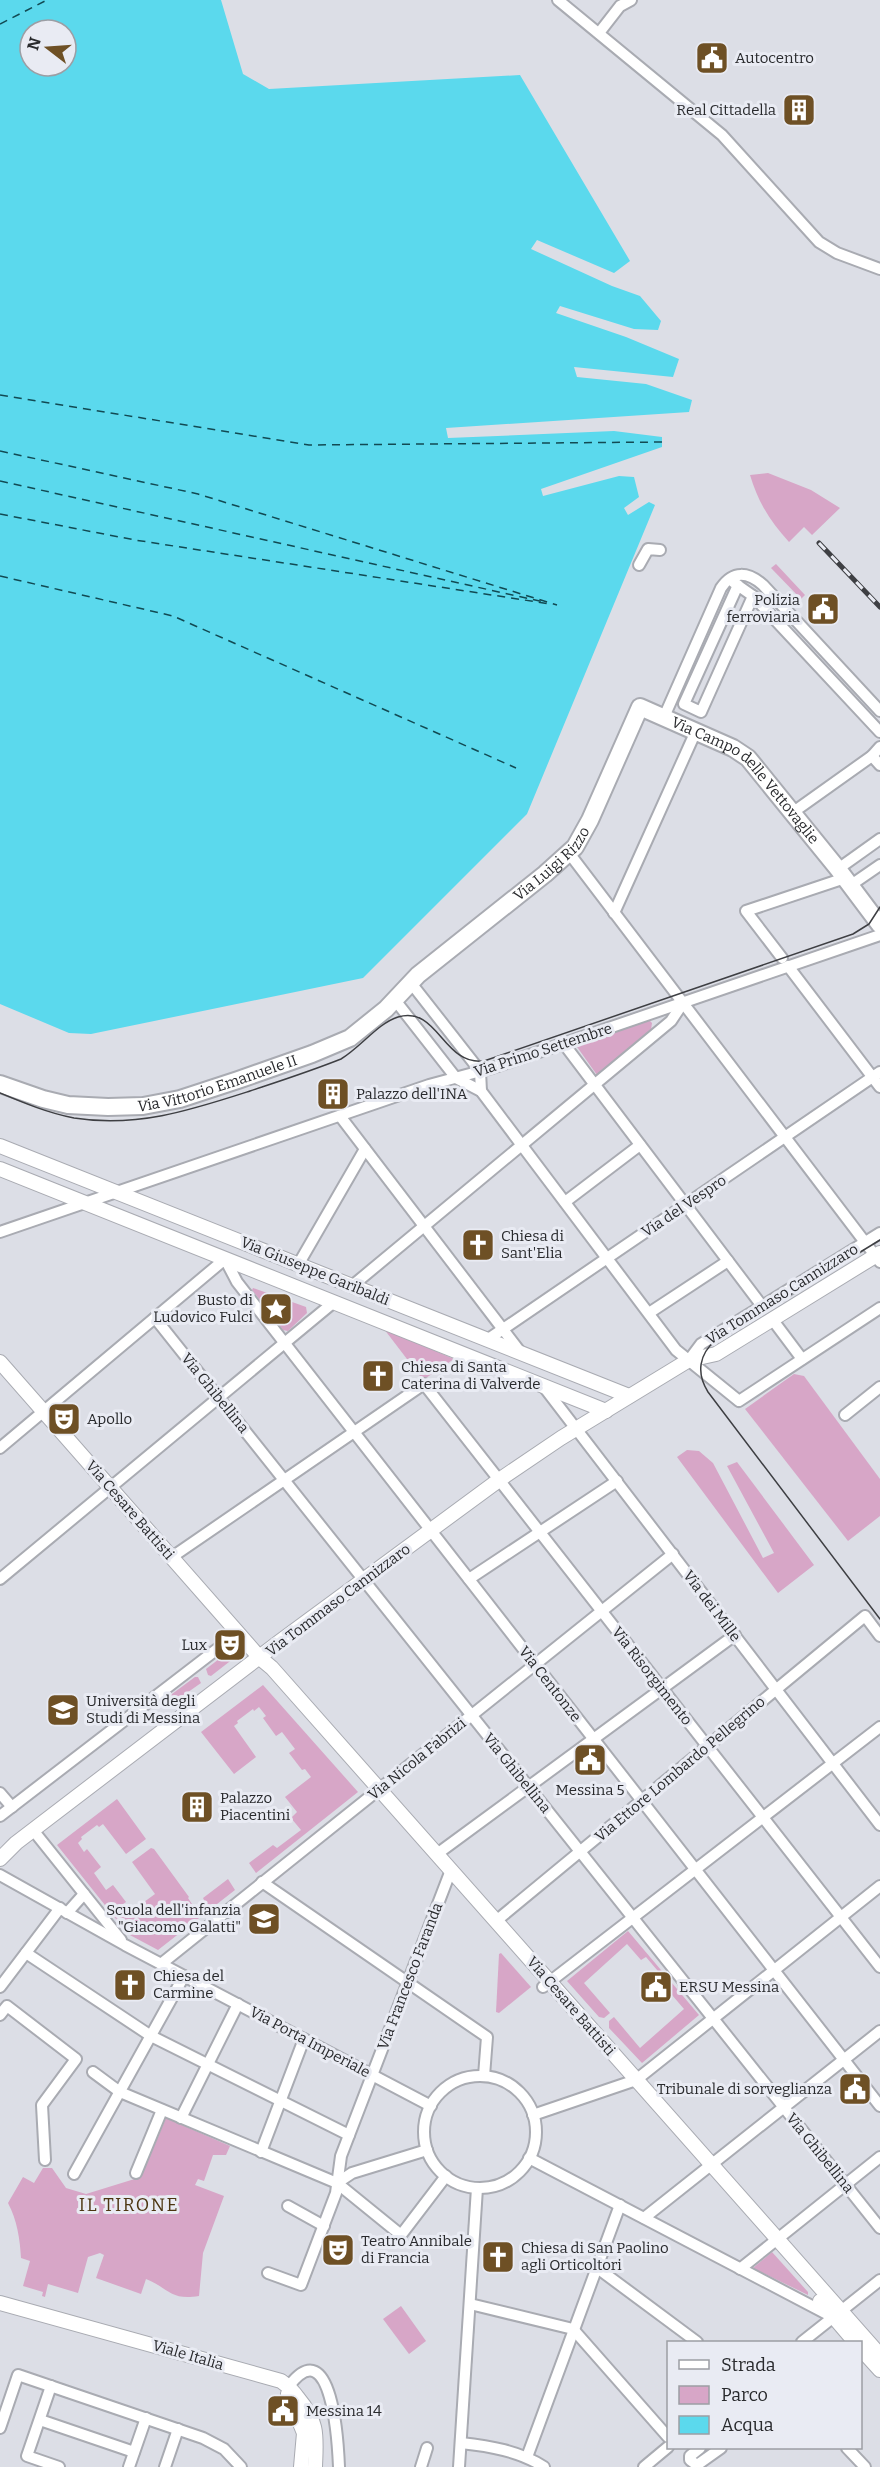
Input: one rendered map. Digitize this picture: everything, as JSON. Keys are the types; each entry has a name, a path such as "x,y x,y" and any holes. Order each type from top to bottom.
{"main road":[{"name":"Via Campo delle Vettovaglie","path":"640,707 744,755 845,877 880,925"},
{"name":"Via Luigi Rizzo","path":"411,983 569,853 581,838 590,820 640,707"},
{"name":"Via Vittorio Emanuele II","path":"0,1084 43,1099 80,1106 127,1107 168,1102 341,1043 365,1027 411,983"},
{"name":"Via Giuseppe Garibaldi","path":"0,1146 629,1396"},
{"name":"Via Giuseppe Garibaldi","path":"0,1169 606,1411"},
{"name":"Via Tommaso Cannizzaro","path":"0,1859 33,1830 499,1480 577,1428 689,1360 716,1354 878,1257"},
{"name":"Via Cesare Battisti","path":"0,1362 260,1658 266,1673 436,1854 449,1874 496,1921 546,1984"},
{"name":"Via Cesare Battisti","path":"376,1791 837,2314 880,2355"},
{"name":"Viale Italia","path":"0,2303 281,2381 289,2386"},
{"name":"Via Cesare Battisti","path":"837,2314 854,2341"},
{"path":"862,2349 880,2370"},
{"path":"301,2467 304,2433 286,2391 289,2386 314,2422 315,2467"}],"street":[{"path":"558,0 722,135 819,242 837,253 880,269"},
{"path":"599,33 620,6 631,0"},
{"path":"639,565 648,549 660,550"},
{"path":"753,596 701,712 684,704 735,575 742,574 758,581 880,711"},
{"path":"733,582 753,596 880,732"},
{"path":"664,717 721,588 733,582"},
{"path":"614,913 696,732"},
{"path":"792,813 872,756 880,747"},
{"path":"872,756 880,765"},
{"path":"845,877 880,839"},
{"path":"569,853 878,1257"},
{"path":"880,864 746,911 876,1074 880,1087"},
{"name":"Via Primo Settembre","path":"0,1232 340,1116 564,1044 682,1003 785,962 880,935"},
{"path":"411,983 480,1071 481,1091"},
{"path":"395,1000 456,1078 481,1091 676,1350 739,1401 880,1308"},
{"path":"352,1286 671,1021 682,1003"},
{"path":"564,1044 762,1306"},
{"name":"Via del Vespro","path":"487,1340 876,1074"},
{"path":"340,1116 521,1353"},
{"path":"565,1202 640,1145"},
{"path":"298,1264 365,1149"},
{"name":"Via Tommaso Cannizzaro","path":"689,1360 701,1344 880,1233"},
{"path":"0,1448 225,1259"},
{"name":"Via Centonze","path":"225,1259 237,1282 284,1343 880,2106"},
{"path":"649,1312 728,1262"},
{"path":"0,1579 334,1302"},
{"name":"Via Ghibellina","path":"155,1317 880,2228"},
{"path":"772,1319 802,1359"},
{"name":"Via Risorgimento","path":"354,1432 424,1384 880,1967"},
{"name":"Via dei Mille","path":"544,1386 880,1825"},
{"path":"845,1415 880,1387"},
{"path":"172,1557 354,1432"},
{"path":"468,1579 617,1481"},
{"name":"Via Nicola Fabrizi","path":"161,1964 673,1554"},
{"name":"Via Ettore Lombardo Pellegrino","path":"496,1921 865,1616 880,1636"},
{"path":"0,1816 238,1633"},
{"path":"436,1854 735,1635"},
{"path":"546,1984 880,1727"},
{"path":"0,1793 12,1808"},
{"path":"33,1830 125,1945"},
{"name":"Via Francesco Faranda","path":"268,2273 301,2285 336,2193 340,2156 449,1874"},
{"name":"Via Porta Imperiale","path":"0,1875 125,1945 431,2106"},
{"path":"262,1882 487,2037 484,2076"},
{"path":"533,2115 632,2082 880,1886"},
{"path":"1,1985 64,1910 84,1894"},
{"path":"26,1953 151,2036 349,2135"},
{"path":"74,2174 184,1976"},
{"path":"181,2118 238,2004"},
{"path":"0,2015 7,2006 76,2059 42,2105 45,2160"},
{"path":"644,2218 880,2031"},
{"path":"261,2152 304,2039"},
{"path":"93,2072 120,2092 338,2183 401,2235 446,2176"},
{"path":"484,2076 502,2081 518,2091 533,2115 536,2132 529,2158 519,2172 504,2183 477,2188 461,2185 446,2176 434,2164 427,2150 424,2127 431,2106 440,2093 453,2083 484,2076"},
{"path":"136,2173 162,2110"},
{"path":"338,2183 352,2173 427,2150"},
{"path":"740,2269 880,2157"},
{"path":"529,2158 740,2269 837,2314"},
{"path":"459,2467 477,2188"},
{"path":"526,2457 620,2205"},
{"path":"288,2206 324,2226"},
{"path":"596,2267 694,2341"},
{"path":"804,2341 880,2280"},
{"path":"470,2304 573,2328 667,2435"},
{"path":"289,2386 299,2373 307,2370 315,2372 324,2381 328,2390 336,2432 339,2467"},
{"path":"0,2428 18,2375 202,2438 224,2449 241,2467"},
{"path":"51,2386 27,2456 59,2467"},
{"path":"129,2467 146,2418"},
{"path":"40,2420 134,2452"},
{"path":"165,2467 178,2429"},
{"path":"461,2443 491,2447 526,2457 544,2467"},
{"path":"421,2467 427,2448"},
{"path":"644,2467 667,2449"},
{"path":"699,2449 690,2456 690,2460 697,2465 720,2449"},
{"path":"847,2449 865,2467"}],"green space":[{"path":"768,473 811,490 840,508 812,535 804,527 789,542 765,511 750,475"},
{"path":"776,564 805,595 801,599 771,568"},
{"path":"648,1019 652,1023 651,1030 597,1075 575,1044"},
{"path":"253,1288 306,1307 307,1313 288,1331 283,1330 252,1290"},
{"path":"384,1329 454,1359 423,1380"},
{"path":"794,1374 804,1376 880,1479 880,1516 848,1541 745,1409"},
{"path":"687,1450 699,1451 713,1463 763,1558 774,1553 727,1466 737,1462 814,1565 778,1593 677,1457"},
{"path":"235,1649 238,1655 211,1676 208,1675 206,1669"},
{"path":"198,1677 201,1683 171,1704 168,1697"},
{"path":"263,1685 358,1792 256,1873 249,1863 273,1845 277,1848 301,1830 291,1818 297,1812 285,1797 311,1777 305,1769 302,1770 289,1753 295,1749 282,1732 276,1736 263,1718 266,1716 259,1707 237,1721 238,1723 234,1726 256,1757 234,1774 201,1732"},
{"path":"117,1799 146,1839 126,1854 103,1824 99,1827 97,1825 81,1837 78,1843 84,1852 87,1849 101,1867 94,1873 106,1890 113,1885 126,1902 123,1904 129,1913 155,1894 132,1862 151,1848 189,1897 194,1907 205,1902 203,1898 228,1879 235,1890 158,1950 128,1934 57,1845"},
{"path":"628,1931 699,2015 642,2063 609,2028 609,2021 614,2017 640,2048 684,2009 660,1981 663,1977 646,1957 641,1960 627,1944 584,1983 610,2013 604,2018 599,2017 567,1981"},
{"path":"501,1953 531,1987 499,2013 496,2012 499,1954"},
{"path":"166,2118 230,2146 226,2155 213,2155 204,2181 198,2179 195,2185 224,2196 203,2253 199,2296 182,2297 146,2279 141,2294 96,2278 104,2255 100,2253 88,2257 78,2293 48,2284 45,2297 42,2296 43,2292 23,2286 30,2261 21,2258 18,2230 8,2203 23,2177 34,2183 43,2168 52,2168 66,2188 86,2194 141,2177"},
{"path":"772,2252 808,2292 808,2295 753,2268"},
{"path":"401,2306 426,2341 409,2354 383,2319"}],"water":[{"path":"0,0 221,0 243,74 269,89 520,75 630,261 614,273 537,240 531,249 612,286 640,296 661,321 658,330 634,329 560,306 556,313 626,337 679,359 673,377 574,367 577,377 646,384 692,400 689,412 446,428 448,438 614,431 662,437 662,447 541,489 543,496 619,476 634,477 639,497 624,508 628,515 649,502 655,505 527,814 363,978 91,1034 69,1033 0,1004"}],"ferry route":[{"path":"0,24 47,0"},
{"path":"0,395 309,445 663,442"},
{"path":"0,451 198,494 557,605"},
{"path":"0,481 544,602"},
{"path":"0,514 135,540 550,604"},
{"path":"0,576 173,616 516,768"}],"tram line":[{"path":"0,1093 45,1111 74,1118 120,1121 185,1111 341,1059 391,1020 411,1016 423,1020 432,1027 459,1055 470,1060 484,1061 853,934 869,924 880,907"},
{"path":"880,1240 716,1340 706,1351 701,1364 702,1378 708,1392 880,1619"}],"railway":[{"path":"819,543 880,607"}],"place":[{"name":"Autocentro","path":"712,58"},
{"name":"Real Cittadella","path":"799,110"},
{"name":"Polizia ferroviaria","path":"823,609"},
{"name":"Palazzo dell'INA","path":"333,1094"},
{"name":"Chiesa di Sant'Elia","path":"478,1245"},
{"name":"Busto di Ludovico Fulci","path":"276,1309"},
{"name":"Chiesa di Santa Caterina di Valverde","path":"378,1376"},
{"name":"Apollo","path":"64,1419"},
{"name":"Lux","path":"230,1645"},
{"name":"Università degli Studi di Messina","path":"63,1710"},
{"name":"Messina 5","path":"590,1760"},
{"name":"Palazzo Piacentini","path":"197,1807"},
{"name":"Scuola dell'infanzia \"Giacomo Galatti\"","path":"264,1919"},
{"name":"Chiesa del Carmine","path":"130,1985"},
{"name":"ERSU Messina","path":"656,1987"},
{"name":"Tribunale di sorveglianza","path":"855,2089"},
{"name":"Teatro Annibale di Francia","path":"338,2250"},
{"name":"Chiesa di San Paolino agli Orticoltori","path":"498,2257"},
{"name":"Messina 14","path":"283,2411"}],"district":[{"name":"IL TIRONE","path":"129,2205"}]}
